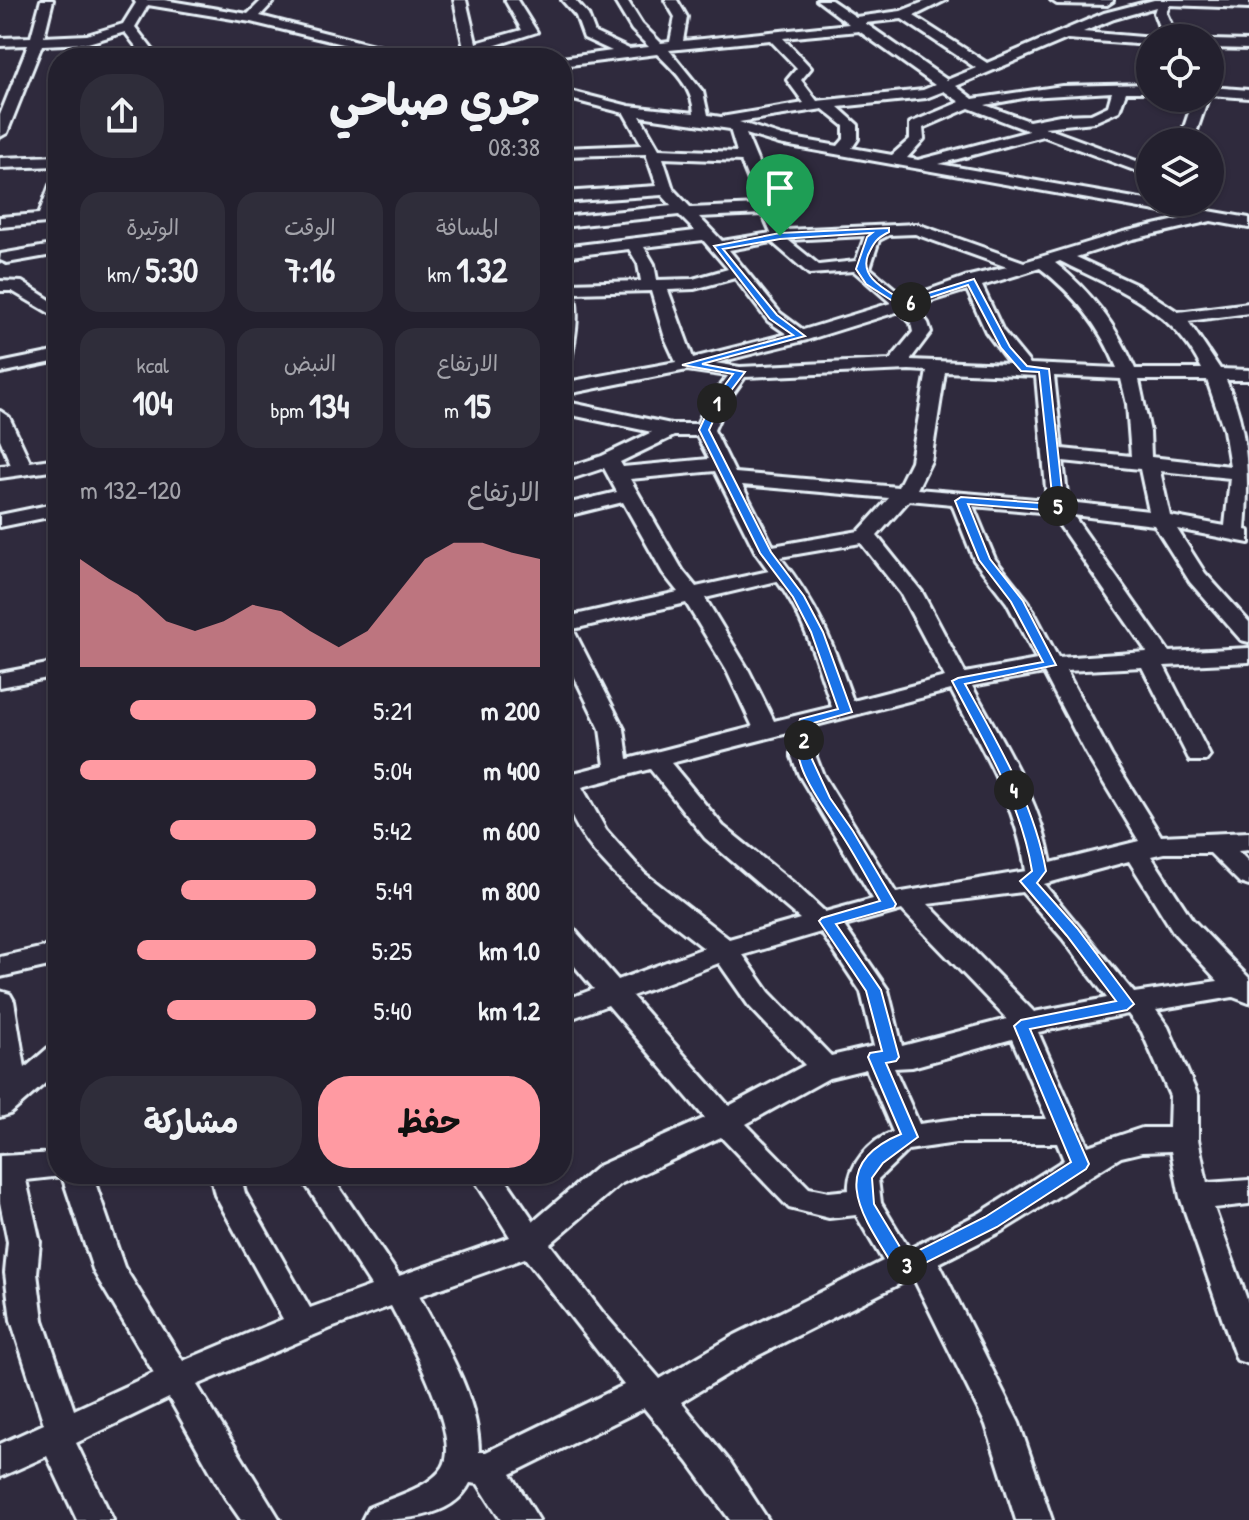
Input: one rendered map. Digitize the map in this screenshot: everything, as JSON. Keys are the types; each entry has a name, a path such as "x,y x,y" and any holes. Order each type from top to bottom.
{"street":[{"path":"1,128 36,42 47,0"},
{"path":"251,18 269,0"},
{"path":"460,0 471,48"},
{"path":"488,48 530,32 511,0"},
{"path":"568,0 582,15 589,35 626,53"},
{"path":"620,0 636,25 666,47 702,108 701,118"},
{"path":"666,47 681,17 671,0"},
{"path":"823,0 973,105 1136,166"},
{"path":"896,0 907,14 985,68"},
{"path":"572,61 858,24 907,14 940,0"},
{"path":"1057,0 1106,1 1124,12"},
{"path":"1070,0 1088,26"},
{"path":"1164,24 1160,13 1165,0"},
{"path":"720,121 819,105 926,94 1088,26 1165,0 1249,4"},
{"path":"0,42 90,44 128,27 142,1 251,18 376,48"},
{"path":"128,27 144,48"},
{"path":"772,34 804,68 794,78 819,105 851,125 851,139 842,151"},
{"path":"1069,35 1136,40"},
{"path":"138,48 139,41"},
{"path":"1224,44 1249,45"},
{"path":"0,84 19,83"},
{"path":"1026,126 1060,119 1101,116 1114,108 1120,88"},
{"path":"895,160 913,146 917,139 915,126 946,110 1056,89 1136,88"},
{"path":"1224,92 1249,94"},
{"path":"572,96 629,110 720,121 759,136 1136,201"},
{"path":"629,110 653,151 666,190 774,317 801,336"},
{"path":"737,127 744,157 771,209 777,237 815,270 861,265"},
{"path":"919,164 1041,132"},
{"path":"572,152 653,151 744,157"},
{"path":"0,163 48,161"},
{"path":"572,196 666,190"},
{"path":"572,221 684,211 771,209"},
{"path":"572,387 687,365 801,336 971,281 1064,257 1129,235 1220,216 1249,223"},
{"path":"0,222 48,218"},
{"path":"572,251 634,244 917,229 1022,267"},
{"path":"886,230 872,237 861,265 869,282 918,318 922,332 896,365"},
{"path":"634,244 646,264 687,365"},
{"path":"48,250 4,255 8,286 48,308"},
{"path":"572,473 613,467 726,471 961,501 1162,520 1241,535 1245,474 1231,421 1215,375 1204,356 1175,318 1156,303 1064,257"},
{"path":"1043,262 1063,276 1110,335 1131,374 1143,430 1145,462 1162,520 1194,577 1249,635"},
{"path":"572,286 694,284 737,272"},
{"path":"971,281 995,332 1034,369 1053,454 1058,508 1155,658 1198,756"},
{"path":"1175,318 1249,308"},
{"path":"0,368 48,358"},
{"path":"687,365 740,372 896,365 1249,375"},
{"path":"766,553 866,536 904,494 921,461 937,367"},
{"path":"704,430 716,404 740,372"},
{"path":"572,409 671,430 704,430"},
{"path":"0,417 23,469"},
{"path":"613,467 671,430"},
{"path":"704,430 766,553 799,596 817,632 845,712"},
{"path":"1053,454 1245,474"},
{"path":"0,472 48,465"},
{"path":"613,467 674,573 691,594 738,671 767,731"},
{"path":"572,509 629,495"},
{"path":"961,501 985,560 1017,601 1183,926 1245,989"},
{"path":"0,521 48,511"},
{"path":"866,536 911,592 1012,784 1034,838 1039,871 1032,878"},
{"path":"572,624 781,574"},
{"path":"572,647 612,729 618,770"},
{"path":"572,781 958,681 1050,665 1249,655"},
{"path":"0,680 48,671"},
{"path":"804,722 804,757 811,775 898,901 1025,1025 1081,1164"},
{"path":"656,761 714,832 823,922 874,990 883,1057 910,1137"},
{"path":"572,795 596,835 635,879 671,904 725,950 759,999 825,1068"},
{"path":"572,1008 725,950 898,901 1032,878 1176,843 1249,841"},
{"path":"1216,844 1249,877"},
{"path":"1032,878 1072,932 1154,1027 1184,1096 1183,1139 1195,1197 1249,1350"},
{"path":"572,944 725,1122 800,1199 829,1205 865,1201"},
{"path":"0,967 48,956"},
{"path":"0,1461 176,1379 303,1325 529,1243 609,1175 725,1122 825,1068 842,1062 912,1056 1025,1025 1131,1004 1245,989"},
{"path":"0,1001 7,1100"},
{"path":"7,1100 48,1065"},
{"path":"1034,1520 1002,1423 911,1262 865,1201 863,1177 877,1158 910,1137 1066,1131"},
{"path":"380,1520 439,1491 475,1467 652,1394 991,1222 1081,1164 1114,1147 1142,1140 1183,1139"},
{"path":"48,1166 4,1168 24,1242 21,1273 27,1320 60,1434 95,1520"},
{"path":"80,1184 110,1272 237,1486 262,1520"},
{"path":"227,1184 230,1195 303,1325"},
{"path":"321,1184 396,1291 459,1415 463,1439 475,1467 521,1520"},
{"path":"492,1184 529,1243 725,1480 750,1520"},
{"path":"1195,1197 1249,1192"}],"route":[{"path":"886,230 872,237 861,260 861,269 869,282 902,305 971,281 1005,348 1024,369 1044,369 1058,508 961,501 985,560 1017,601 1050,665 958,681 1012,784 1034,838 1039,871 1034,879 1027,881 1072,932 1127,1004 1021,1026 1081,1164 991,1222 903,1267 866,1205 863,1177 877,1158 910,1137 875,1057 891,1057 874,990 827,921 889,904 848,834 823,799 804,757 804,722 845,712 817,632 799,596 766,553 704,430 716,404 740,372 687,365 801,336 774,317 717,247 780,236 886,230"}]}
